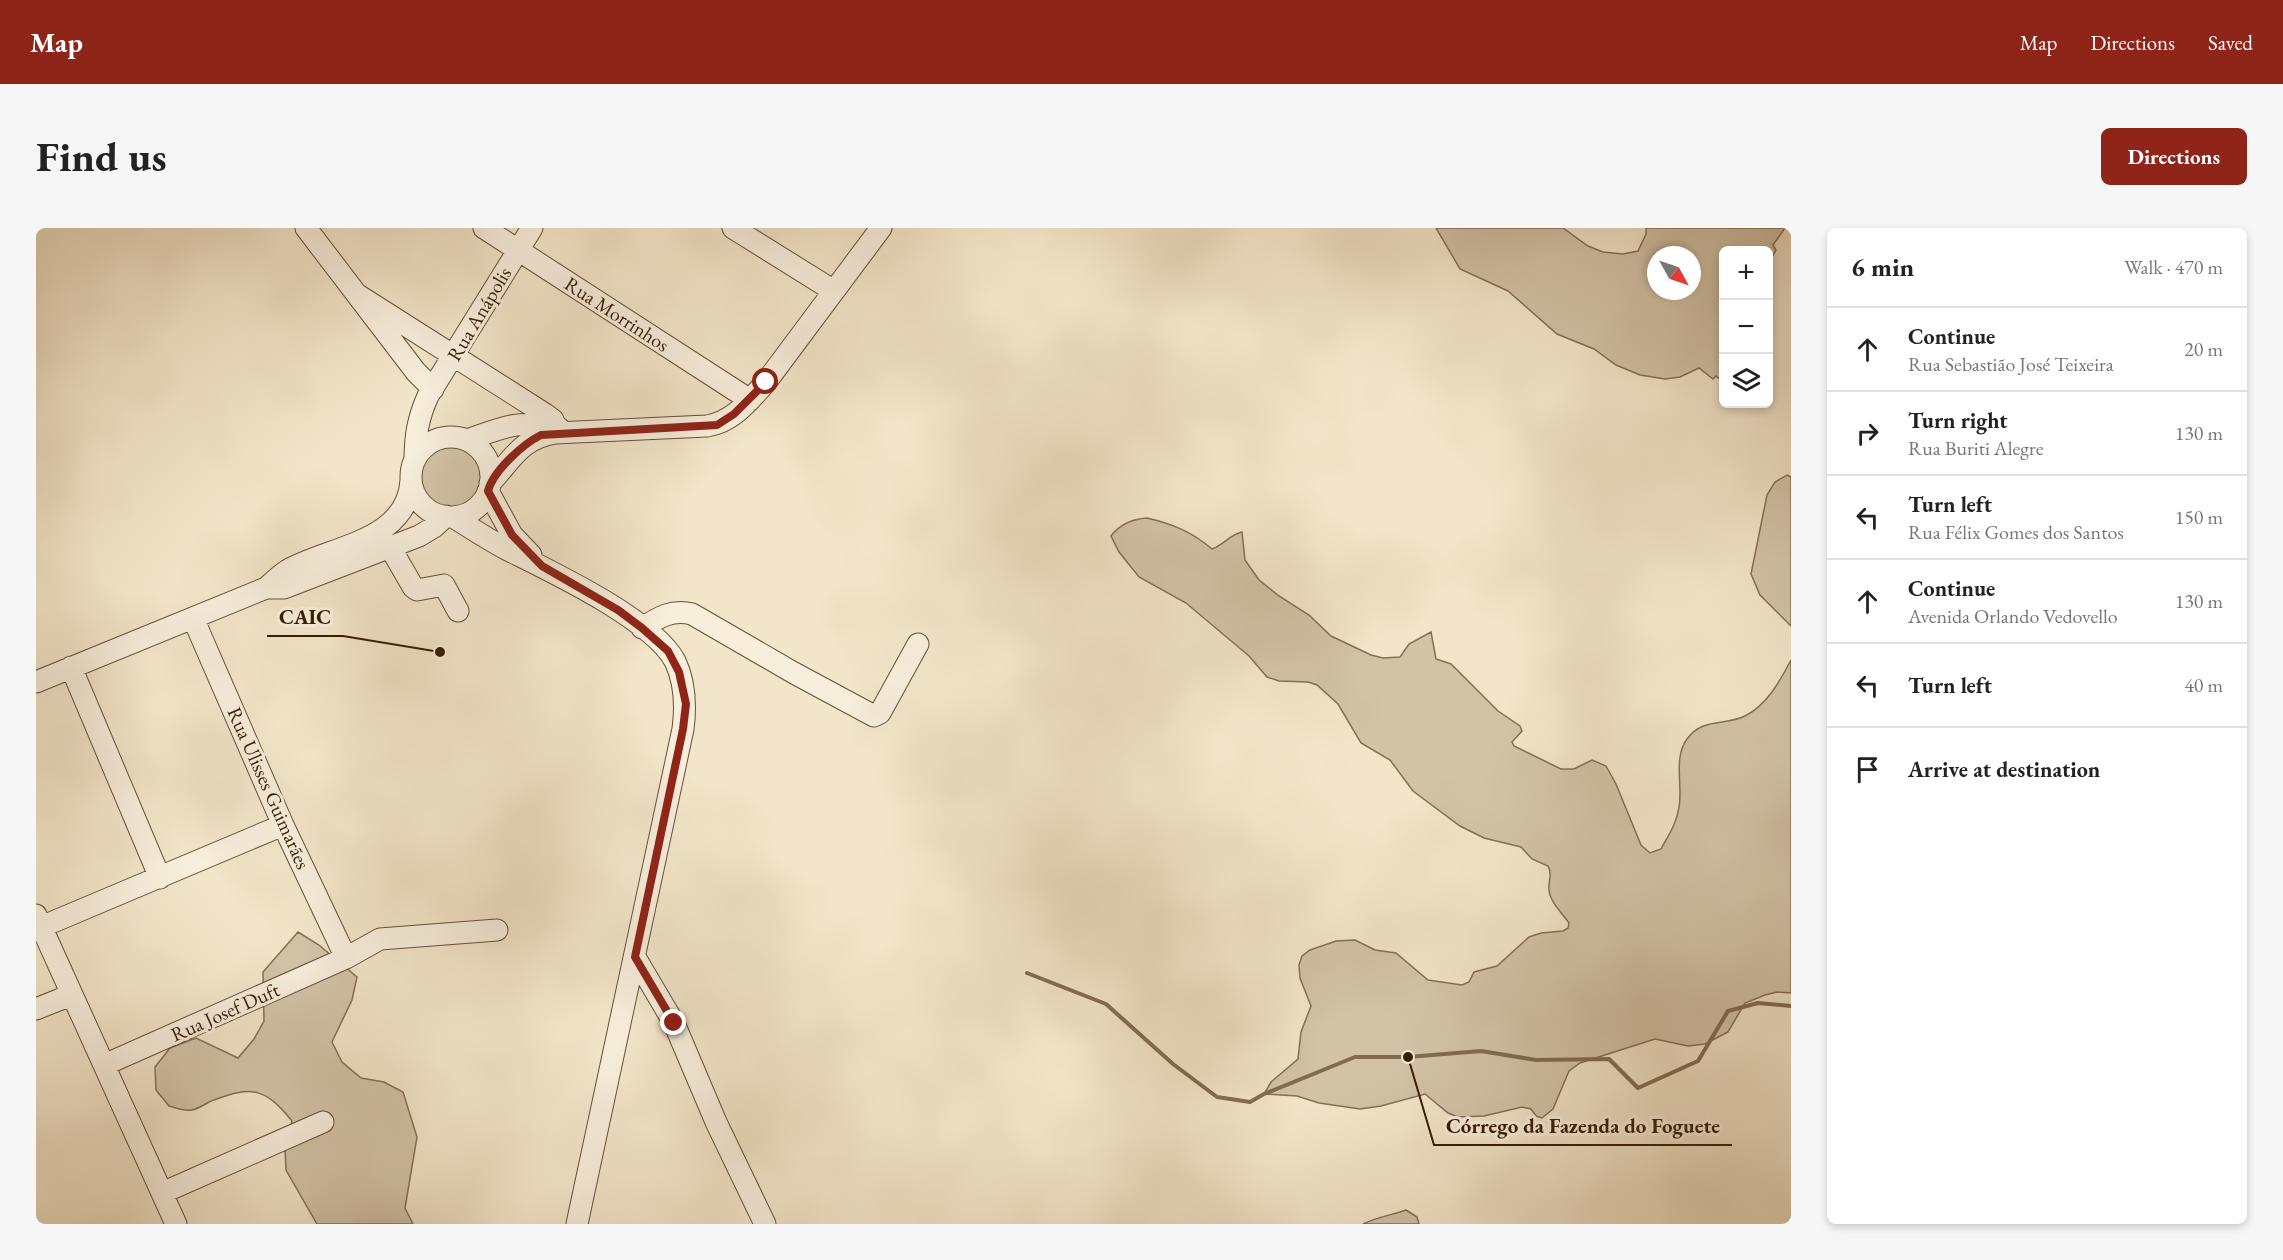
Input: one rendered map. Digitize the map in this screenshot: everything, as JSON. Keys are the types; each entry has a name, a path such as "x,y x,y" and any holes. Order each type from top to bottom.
{"street":[{"path":"306,228 416,372 429,395 434,423 483,453 488,462 489,487 512,535 542,566"},
{"name":"Rua Morrinhos","path":"484,228 742,407"},
{"name":"Rua Anápolis","path":"413,470 417,422 429,395 532,228"},
{"path":"733,228 834,291"},
{"path":"36,681 266,588 288,570 381,531 394,519 406,502 411,492 413,470 428,444 525,423 555,430 583,432 717,425 742,407 766,382 881,228"},
{"path":"358,295 545,414 553,420 555,430"},
{"path":"266,588 284,588 390,547 434,527 449,516 474,509 483,501 489,487 516,451 527,442 555,430"},
{"path":"413,470 415,493 422,504 433,512 449,516 542,566 618,610 642,628 663,646 675,662 686,704 683,729 577,1224"},
{"path":"390,547 413,587 421,590 444,585 458,611"},
{"path":"642,628 670,613 681,611 692,614 794,674 874,716 880,713 918,644"},
{"name":"Rua Ulisses Guimarães","path":"193,618 283,825 346,958"},
{"path":"71,667 160,878"},
{"path":"176,1224 39,921 160,878 283,825"},
{"name":"Rua Josef Duft","path":"104,1065 346,958 380,939 497,930"},
{"path":"635,957 674,1023 716,1122 765,1224"},
{"path":"36,1009 71,995"},
{"path":"162,1193 323,1122"}],"shaded area":[{"path":"1436,228 1563,228 1588,246 1603,252 1623,254 1638,251 1646,234 1646,228 1785,228 1773,245 1776,250 1773,255 1773,246 1719,246 1719,379 1716,376 1713,379 1699,368 1680,377 1665,379 1640,375 1616,365 1594,349 1557,334 1508,291 1460,269"},
{"path":"451,443 464,446 475,453 482,464 485,477 482,490 475,501 464,508 451,511 438,508 427,501 420,490 417,477 420,464 427,453 438,446"},
{"path":"1787,475 1791,477 1791,626 1760,595 1751,574 1767,495 1775,482"},
{"path":"1147,518 1182,529 1212,549 1242,532 1245,560 1259,580 1309,615 1331,636 1371,655 1383,658 1400,657 1409,644 1431,632 1436,659 1451,664 1498,711 1520,726 1522,731 1512,742 1514,746 1561,769 1574,769 1592,760 1606,766 1616,784 1641,845 1650,853 1661,849 1678,813 1679,763 1687,739 1700,728 1737,719 1760,706 1772,692 1791,660 1791,993 1777,992 1745,1003 1728,1032 1705,1044 1688,1046 1655,1039 1580,1063 1569,1071 1553,1109 1542,1118 1536,1116 1531,1109 1522,1107 1484,1116 1458,1117 1448,1113 1425,1094 1360,1109 1319,1103 1297,1096 1264,1094 1271,1082 1298,1059 1301,1032 1311,1006 1300,978 1299,965 1302,956 1310,950 1336,941 1355,940 1375,950 1396,953 1428,980 1462,985 1469,982 1474,972 1497,966 1529,937 1541,933 1563,931 1568,928 1569,923 1550,894 1548,866 1532,859 1521,847 1484,838 1460,826 1413,791 1390,760 1361,743 1338,704 1317,685 1308,682 1279,681 1267,677 1249,656 1186,603 1139,577 1119,552 1111,536 1127,523"},
{"path":"298,932 319,945 357,977 352,1000 332,1042 342,1062 361,1078 384,1082 403,1092 417,1137 405,1208 413,1224 317,1224 286,1170 285,1147 292,1121 266,1096 239,1092 187,1110 169,1106 156,1090 155,1067 170,1048 196,1038 238,1058 254,1039 264,1021 263,972"},
{"path":"1406,1210 1417,1217 1419,1224 1363,1224 1374,1220"}],"waterway":[{"path":"1027,973 1106,1004 1173,1064 1217,1097 1250,1102 1264,1094 1355,1057 1408,1057 1481,1051 1536,1060 1609,1059 1638,1088 1698,1061 1728,1011 1758,1003 1791,1006"}],"place":[{"name":"CAIC","path":"440,652"},
{"name":"Córrego da Fazenda do Foguete","path":"1408,1057"}],"route":[{"path":"674,1023 635,957 683,729 686,704 679,672 668,651 658,640 618,610 542,566 512,535 488,491 490,483 516,451 541,435 717,425 726,421 750,400 766,382"}]}
